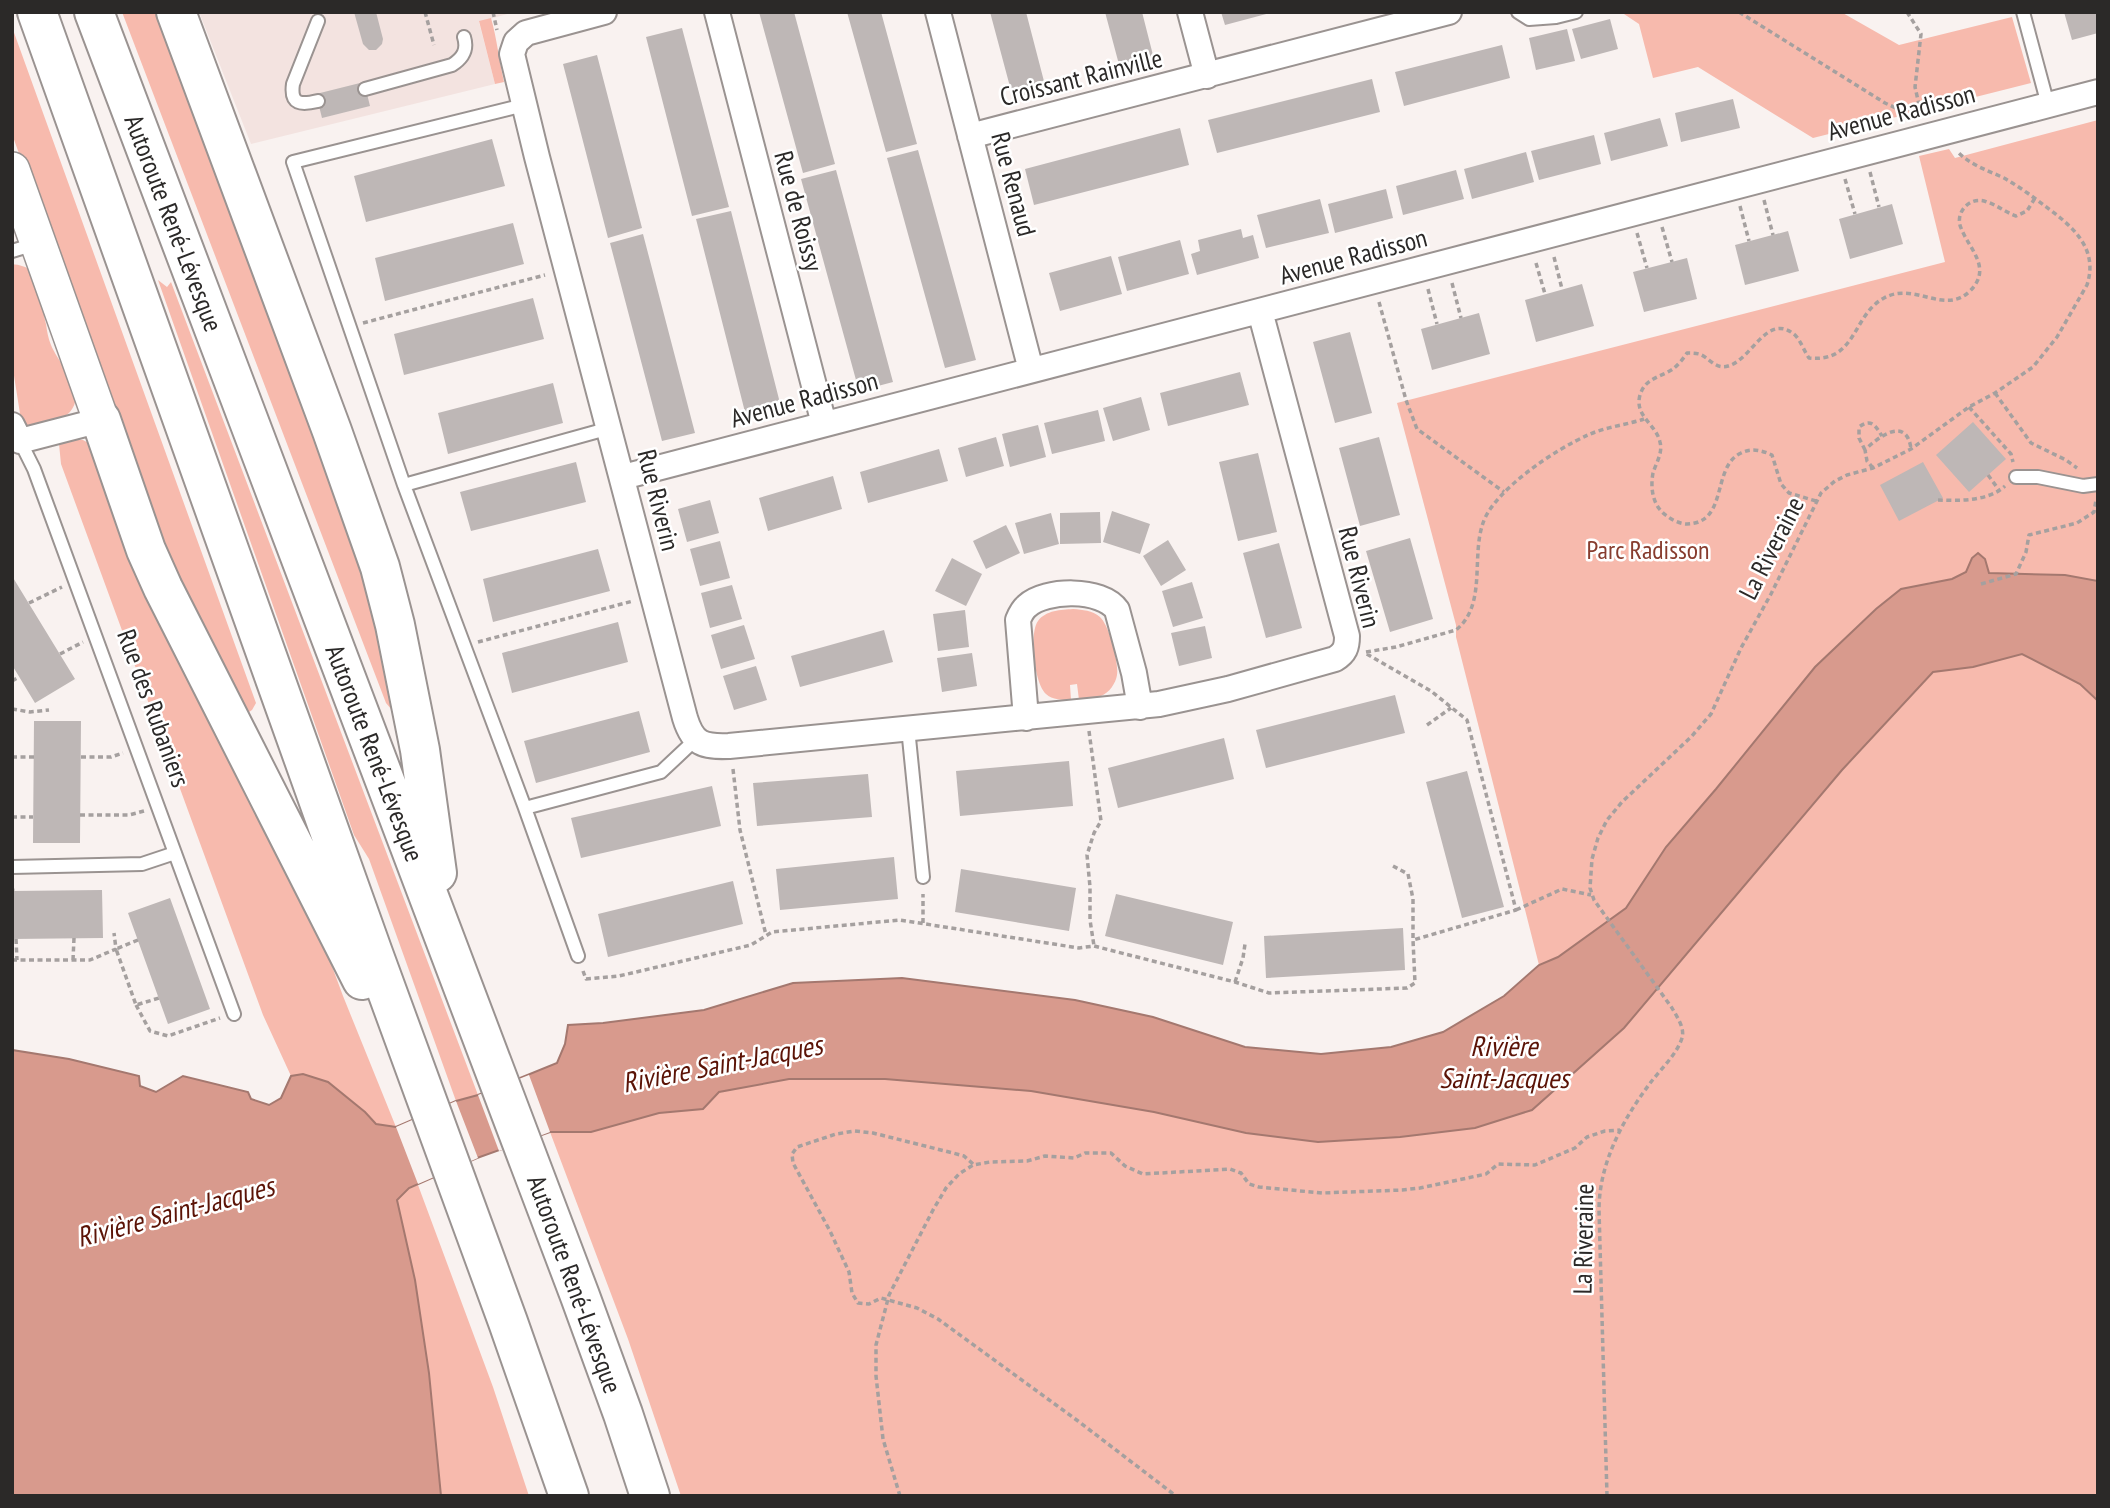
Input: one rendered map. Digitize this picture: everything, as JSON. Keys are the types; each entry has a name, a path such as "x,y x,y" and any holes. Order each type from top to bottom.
{"highway":[{"path":"176,12 324,408 380,567 398,637 420,750 447,944"},
{"name":"Autoroute René-Lévesque","path":"96,18 609,1373 650,1496"},
{"path":"42,27 431,1112 509,1322 569,1496"},
{"path":"101,421 146,550 163,588 304,869 431,1112"}],"main road":[{"path":"12,170 25,247 101,421"}],"street":[{"name":"Rue Riverin","path":"604,12 531,31 518,39 512,54 652,596 685,718 695,740 707,745 729,746 1140,707 1187,699 1335,659 1341,655 1347,644 1260,311"},
{"name":"Rue de Roissy","path":"717,12 824,424"},
{"name":"Rue Renaud","path":"938,12 1031,370"},
{"name":"Croissant Rainville","path":"1190,12 1207,76"},
{"name":"Croissant Rainville","path":"970,136 1449,12"},
{"name":"Avenue Radisson","path":"623,477 2098,92"},
{"path":"15,436 101,421"},
{"path":"1026,718 1018,620 1023,609 1033,601 1070,594 1102,597 1117,610 1140,707"}],"lane":[{"path":"1518,12 1529,19 1576,12"},
{"path":"2023,12 2048,105"},
{"path":"318,22 293,84 292,93 298,102 318,102"},
{"path":"365,89 452,65 466,50 464,37"},
{"path":"524,105 293,162 404,485 578,956"},
{"path":"404,485 610,428"},
{"name":"Rue des Rubaniers","path":"15,436 34,470 234,1014"},
{"path":"2016,477 2038,477 2083,486 2098,484"},
{"path":"908,728 923,877"},
{"path":"525,808 661,772 695,740"},
{"path":"12,867 142,864 175,853"}],"path":[{"path":"425,12 434,45"},
{"path":"493,12 499,35"},
{"path":"1739,12 1885,103 1898,109 1920,109 1928,115"},
{"path":"1907,12 1921,34 1915,87 1920,109"},
{"name":"La Riveraine","path":"1607,1496 1600,1181 1620,1130 1683,1037 1681,1024 1672,1008 1591,895 1592,859 1607,820 1711,714 1734,661 1771,594 1816,500 1828,486 1847,475 1873,468 1911,449 1969,407 2033,367 2057,337 2087,285 2090,277 2090,256 2084,242 2068,223 2005,179 1968,162 1955,148"},
{"path":"1772,455 1762,450 1747,450 1733,457 1725,468 1717,502 1711,513 1701,520 1686,524 1673,521 1654,503 1652,485 1661,442 1640,412 1639,397 1652,378 1674,368 1688,353 1699,354 1715,366 1726,369 1775,328 1787,330 1801,339 1806,358 1820,359 1835,354 1852,339 1857,327 1877,302 1912,292 1938,302 1953,301 1969,291 1978,278 1979,270 1979,257 1960,228 1959,218 1963,208 1968,208 1974,201 1986,201 2016,218 2026,211 2035,198"},
{"path":"349,326 568,270"},
{"path":"1373,281 1406,400 1417,429 1504,492"},
{"path":"1995,393 2031,443 2066,460"},
{"path":"1969,407 2011,454"},
{"path":"1516,910 1467,720 1430,691 1364,653 1396,647 1456,630 1463,625 1475,595 1482,524 1504,492 1558,449 1591,433 1645,419"},
{"path":"1873,468 1867,461 1866,450 1859,438 1859,427 1871,422 1882,436"},
{"path":"1866,450 1882,436 1893,431 1903,432 1910,439 1911,449"},
{"path":"1776,447 1772,455 1781,484 1788,493 1816,500"},
{"path":"1716,473 1723,477"},
{"path":"1938,500 1976,499 2000,491 1988,475"},
{"path":"1981,584 2016,574 2026,552 2029,536 2077,523 2094,512"},
{"path":"29,603 75,581"},
{"path":"464,646 652,596"},
{"path":"60,654 95,635"},
{"path":"12,681 19,677"},
{"path":"1427,725 1451,708"},
{"path":"12,709 30,712 49,710"},
{"path":"1086,712 1101,821 1087,855 1094,946"},
{"path":"729,746 740,830 766,935"},
{"path":"81,757 111,757 136,748"},
{"path":"12,757 34,757"},
{"path":"80,815 129,815 158,807"},
{"path":"12,817 33,817"},
{"path":"578,956 586,979 619,976 751,945 772,932 900,920 1079,948 1094,946 1269,993 1407,988 1415,983 1413,899 1408,874 1393,866"},
{"path":"923,877 923,923"},
{"path":"1413,940 1516,910 1562,889 1591,895"},
{"path":"114,933 116,949 136,1005 150,1031 168,1036 234,1014"},
{"path":"73,960 74,938"},
{"path":"16,939 14,960 90,960 138,940"},
{"path":"1235,982 1245,943"},
{"path":"136,1005 159,998"},
{"path":"900,1496 883,1439 876,1376 876,1345 888,1300 933,1210 946,1188 959,1174 973,1165 1027,1161 1045,1156 1073,1158 1085,1153 1111,1153 1125,1166 1143,1174 1230,1169 1241,1173 1249,1184 1274,1190 1322,1193 1402,1190 1486,1174 1499,1164 1535,1166 1575,1148 1587,1137 1605,1131 1620,1130"},
{"path":"973,1165 964,1156 855,1131 836,1134 797,1147 792,1154 793,1163 849,1272 852,1293 858,1303 869,1304 881,1298 917,1308 938,1319 1176,1496"}],"shaded area":[{"path":"199,12 514,12 479,22 495,84 251,144"}],"green space":[{"path":"122,12 164,12 348,501 398,710 391,709 386,703"},
{"path":"1621,12 1841,12 1899,45 2012,17 2031,83 1813,138 1698,67 1653,78 1639,24"},
{"path":"491,18 504,82 495,84 479,21"},
{"path":"12,27 256,703 246,714 196,631 127,455 12,134"},
{"name":"Parc Radisson","path":"2098,120 2098,581 2065,575 1989,573 1985,559 1972,558 1966,572 1952,579 1928,583 1875,609 1815,667 1666,847 1626,908 1558,957 1539,965 1456,637 1456,625 1397,403 1945,262 1919,156 1949,149 1955,158"},
{"path":"12,264 25,267 34,276 50,342 76,396 74,405 65,416 28,426 21,420 12,363"},
{"path":"158,280 167,287 171,282 478,1095 456,1101 369,859 354,835"},
{"path":"69,439 83,440 94,446 313,915 396,1127 376,1124 328,1082 303,1074 291,1076 263,1015 61,464 59,444"},
{"path":"1073,609 1091,612 1103,621 1113,644 1116,678 1104,695 1096,698 1079,700 1077,684 1070,685 1071,700 1054,699 1046,694 1038,680 1033,646 1035,627 1041,617 1049,613"},
{"path":"2021,654 2080,684 2098,701 2098,1496 681,1496 628,1339 550,1132 591,1132 659,1113 703,1109 719,1092 789,1079 885,1079 1031,1091 1154,1112 1246,1133 1318,1142 1400,1137 1475,1128 1532,1110 1933,672 1973,667"},
{"path":"418,1185 493,1387 529,1496 441,1496 429,1373 415,1280 397,1200 409,1188"}],"water":[{"name":"Rivière Saint-Jacques","path":"1978,553 1985,559 1989,573 2065,575 2098,581 2098,701 2080,684 2022,654 1973,667 1933,672 1842,770 1624,1028 1532,1110 1475,1128 1400,1137 1318,1142 1246,1133 1154,1112 1031,1091 885,1079 789,1079 719,1092 703,1109 659,1113 591,1132 550,1132 477,1158 409,1188 397,1200 415,1280 429,1373 441,1496 12,1496 12,1050 69,1059 139,1076 140,1086 156,1092 183,1076 248,1092 251,1099 269,1105 281,1098 291,1076 303,1074 328,1082 376,1124 396,1127 557,1063 565,1044 568,1025 704,1010 793,983 902,978 1075,1000 1153,1017 1245,1047 1321,1054 1391,1047 1443,1032 1504,996 1539,965 1558,957 1626,908 1666,847 1815,667 1901,589 1952,579 1966,572 1972,558"}],"pier":[{"path":"529,1075 550,1132 499,1151 478,1095"},
{"path":"456,1101 478,1158 418,1184 396,1127"}],"building":[{"path":"354,12 376,12 383,39 376,50 369,50 363,44"},
{"path":"759,12 794,12 835,164 803,173"},
{"path":"847,12 881,12 917,144 886,152"},
{"path":"990,12 1026,12 1046,89 1013,98"},
{"path":"1105,12 1142,12 1155,63 1121,72"},
{"path":"1221,12 1269,12 1270,13 1225,25"},
{"path":"2064,12 2098,12 2098,33 2072,40"},
{"path":"1610,19 1618,49 1581,59 1572,29"},
{"path":"682,28 729,207 692,216 646,37"},
{"path":"1567,29 1575,61 1536,70 1529,38"},
{"path":"1502,45 1510,78 1404,106 1395,72"},
{"path":"597,55 642,228 608,238 563,64"},
{"path":"1372,79 1380,112 1217,153 1208,120"},
{"path":"364,82 370,106 322,118 316,94"},
{"path":"1733,99 1740,128 1681,142 1675,113"},
{"path":"1660,118 1668,146 1611,161 1604,133"},
{"path":"1180,128 1189,165 1034,205 1025,169"},
{"path":"1594,135 1601,164 1539,180 1531,151"},
{"path":"492,139 505,186 366,222 354,176"},
{"path":"918,150 976,360 945,368 887,158"},
{"path":"1526,152 1534,182 1472,199 1464,169"},
{"path":"836,170 893,382 859,391 801,179"},
{"path":"1456,170 1464,199 1403,215 1396,186"},
{"path":"1386,189 1393,218 1335,233 1328,204"},
{"path":"1320,199 1329,233 1266,248 1257,215"},
{"path":"1892,204 1903,244 1850,259 1839,219"},
{"path":"731,211 781,407 746,416 696,219"},
{"path":"513,223 524,264 385,301 375,258"},
{"path":"1241,229 1243,238 1253,235 1259,258 1197,275 1191,254 1200,251 1198,240"},
{"path":"1788,231 1799,271 1745,285 1735,245"},
{"path":"643,234 695,433 662,441 610,243"},
{"path":"1180,240 1189,274 1127,291 1118,257"},
{"path":"1111,256 1122,294 1060,311 1049,273"},
{"path":"1687,258 1697,299 1644,312 1633,272"},
{"path":"1582,284 1594,326 1536,342 1525,300"},
{"path":"533,298 544,339 404,375 394,334"},
{"path":"1479,313 1490,354 1432,370 1421,329"},
{"path":"1350,332 1372,413 1335,423 1313,342"},
{"path":"1240,372 1249,405 1168,426 1160,393"},
{"path":"553,383 563,423 448,454 438,413"},
{"path":"1141,397 1150,430 1113,441 1103,408"},
{"path":"1098,410 1105,441 1052,454 1044,423"},
{"path":"1973,422 2006,459 1969,492 1936,455"},
{"path":"1038,425 1046,457 1010,467 1002,434"},
{"path":"996,437 1004,466 966,477 958,448"},
{"path":"1379,437 1400,515 1360,526 1339,448"},
{"path":"939,449 948,481 868,503 860,472"},
{"path":"1258,453 1277,532 1238,541 1219,462"},
{"path":"576,462 586,502 471,531 460,492"},
{"path":"1923,462 1943,498 1899,521 1880,485"},
{"path":"833,476 842,509 768,531 759,498"},
{"path":"710,500 719,533 687,542 678,509"},
{"path":"1112,511 1150,524 1140,554 1103,542"},
{"path":"1100,512 1101,543 1060,544 1060,513"},
{"path":"1051,513 1059,544 1024,554 1015,523"},
{"path":"1006,525 1020,553 986,569 973,541"},
{"path":"1410,538 1433,619 1390,632 1366,551"},
{"path":"1168,540 1186,570 1161,586 1143,556"},
{"path":"720,541 730,578 700,586 690,549"},
{"path":"1279,543 1302,628 1266,638 1243,553"},
{"path":"598,549 610,591 493,622 483,579"},
{"path":"952,558 982,574 966,606 935,591"},
{"path":"12,576 75,679 35,703 12,665"},
{"path":"1192,582 1203,618 1173,627 1162,591"},
{"path":"732,585 742,619 710,628 701,593"},
{"path":"965,610 969,647 938,651 933,614"},
{"path":"618,622 628,662 512,693 502,653"},
{"path":"744,625 755,659 721,669 711,635"},
{"path":"1205,626 1212,658 1179,666 1171,633"},
{"path":"884,630 893,662 800,687 791,656"},
{"path":"972,653 977,686 942,692 937,658"},
{"path":"756,666 767,700 734,710 723,676"},
{"path":"1395,695 1405,733 1266,768 1256,730"},
{"path":"639,711 650,752 536,783 524,741"},
{"path":"34,721 81,721 80,843 33,843"},
{"path":"1224,738 1234,779 1118,808 1108,768"},
{"path":"1069,761 1073,806 960,816 956,771"},
{"path":"1467,771 1504,907 1462,918 1426,782"},
{"path":"868,774 872,817 757,826 753,783"},
{"path":"712,786 721,826 581,858 571,818"},
{"path":"894,857 898,899 780,910 776,869"},
{"path":"961,869 1076,888 1069,931 955,912"},
{"path":"733,881 743,924 608,957 598,914"},
{"path":"102,890 103,938 12,939 12,891"},
{"path":"1116,894 1233,922 1223,965 1105,936"},
{"path":"170,898 210,1009 168,1024 128,913"},
{"path":"1403,928 1405,970 1266,978 1264,936"}]}
